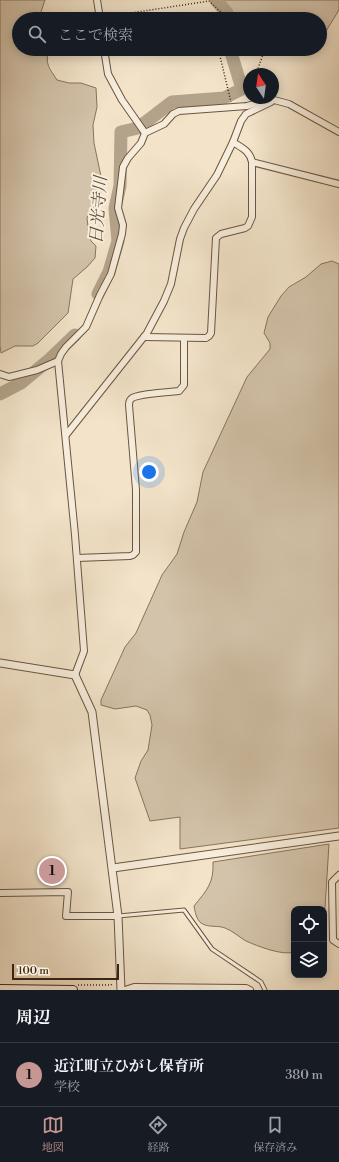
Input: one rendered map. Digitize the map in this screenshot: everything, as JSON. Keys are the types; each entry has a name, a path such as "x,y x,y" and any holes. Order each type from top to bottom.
{"main road":[{"path":"0,989 72,987"}],"street":[{"path":"97,0 99,12"},
{"path":"105,56 108,74 122,100 145,133"},
{"path":"279,101 289,104 339,132"},
{"path":"121,990 118,916 113,868 92,712 75,675 84,652 77,558 58,361 66,347 86,327 111,274 122,234 122,226 118,208 123,167 128,158 141,143 145,133 164,124 173,114 180,111 256,104"},
{"path":"66,435 147,333 164,301 170,284 180,239 184,228 194,209 217,175 233,142 241,121 246,114 266,104"},
{"path":"144,337 206,338 212,333 215,241 218,236 245,228 252,217 252,162 249,153 233,142"},
{"path":"252,162 339,184"},
{"path":"77,558 130,556 136,552 136,490 128,405 132,398 140,395 179,391 182,389 184,385 184,338"},
{"path":"0,374 9,377 37,370 58,361"},
{"path":"0,663 75,675"},
{"path":"113,868 339,836"},
{"path":"339,875 332,882 333,940 339,944"},
{"path":"0,893 68,892 66,916 118,916"},
{"path":"125,990 134,987 246,988 250,990"}],"lane":[{"path":"118,916 184,910 212,949 260,982 265,990"}],"path":[{"path":"138,12 209,1 220,12"},
{"path":"220,56 232,107"},
{"path":"258,68 262,56"},
{"path":"72,987 111,985 116,980"}],"shaded area":[{"path":"0,0 45,0 41,12 12,12 12,56 47,56 48,66 57,80 69,83 81,83 96,88 97,107 93,125 94,143 103,186 98,203 89,212 87,218 89,235 91,241 96,246 95,258 73,279 68,313 38,343 33,346 15,346 1,353"},
{"path":"221,0 339,0 339,10 327,30 327,12 230,12"},
{"path":"332,261 339,264 339,828 180,849 180,817 150,821 135,778 141,761 148,750 152,725 150,715 147,710 136,706 115,709 101,705 101,700 125,647 136,633 162,575 177,554 184,532 197,502 203,472 247,377 270,349 270,343 264,333 268,317 281,296 289,287 306,277 321,264"},
{"path":"329,844 325,906 291,906 291,953 289,953 277,952 263,948 246,941 228,929 222,927 204,925 198,919 194,906 209,886 213,862"}],"waterway":[{"name":"日光寺川","path":"216,0 226,12"},
{"name":"日光寺川","path":"98,294 109,272 118,241 115,208 120,186 121,132 138,128 172,102 224,98 242,89 232,56"},
{"name":"日光寺川","path":"0,394 21,383 50,359 75,335"}],"place":[{"name":"近江町立ひがし保育所","path":"52,871"}]}
